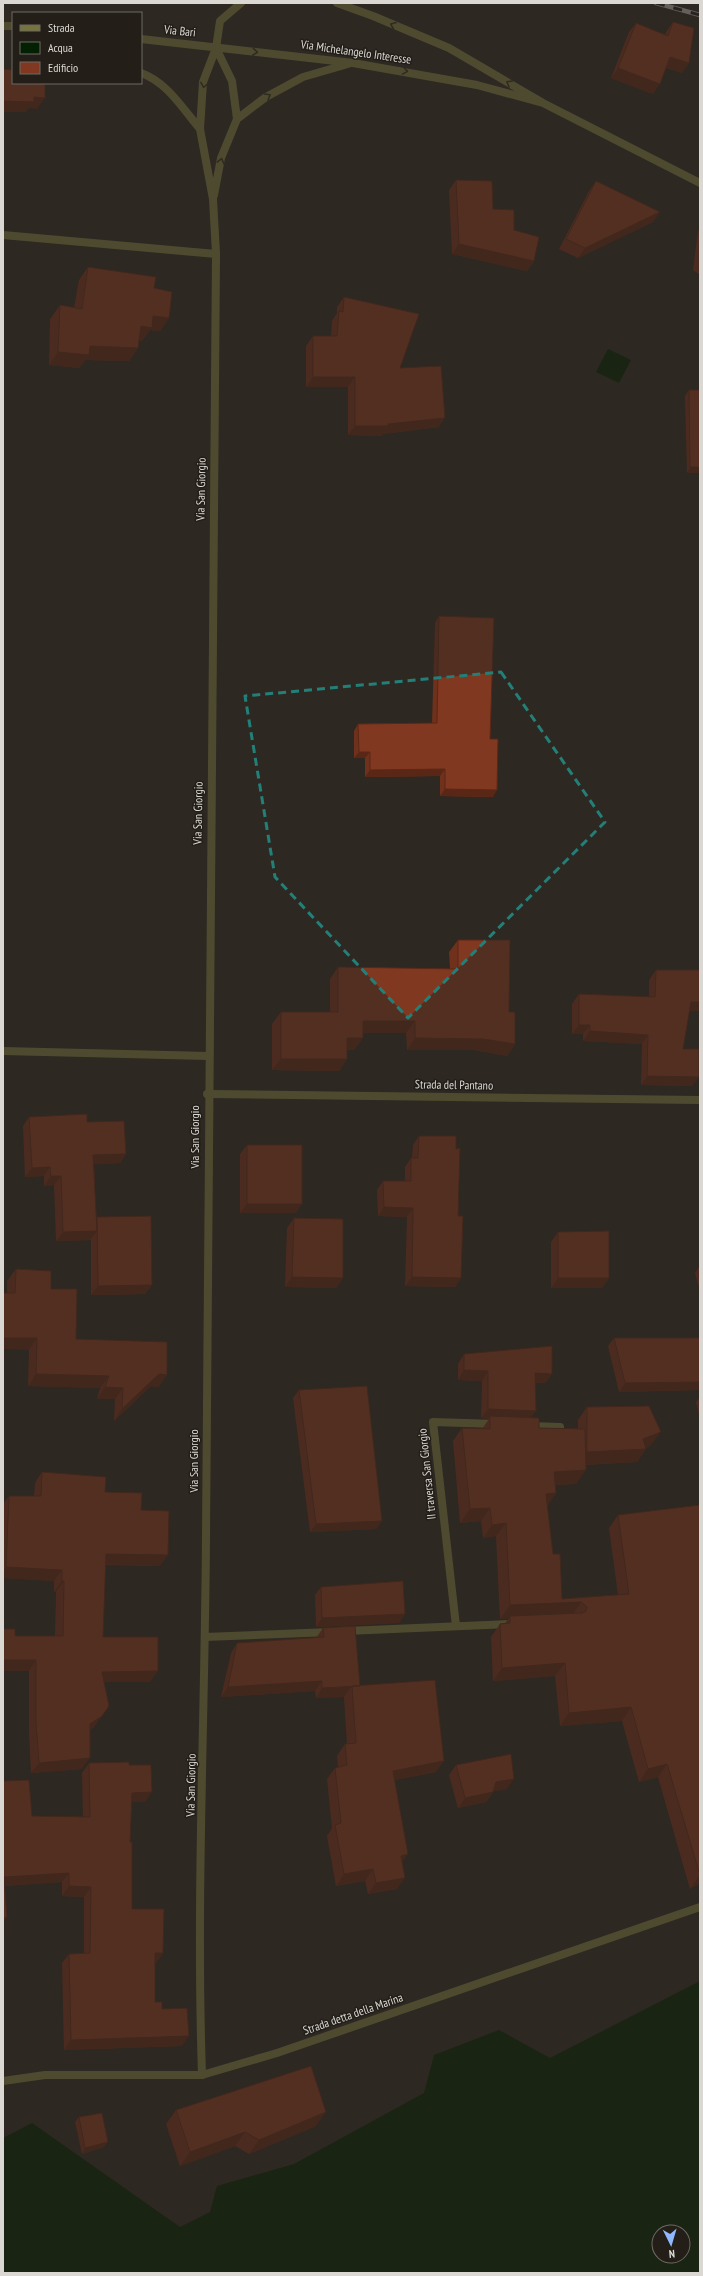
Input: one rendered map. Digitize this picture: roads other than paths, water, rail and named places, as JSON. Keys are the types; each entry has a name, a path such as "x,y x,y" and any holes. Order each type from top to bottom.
{"street":[{"path":"238,120 232,81 216,48 220,21 241,3"},
{"name":"Via Michelangelo Interesse","path":"337,3 449,48 543,103 700,183"},
{"name":"Via Bari","path":"142,39 216,48"},
{"name":"Via Michelangelo Interesse","path":"216,48 353,63 477,85 543,103"},
{"name":"Via San Giorgio","path":"202,2075 200,2002 205,1638 207,1094 216,254 213,200 200,129 203,82 216,48"},
{"name":"Via San Giorgio","path":"213,200 221,158 238,120 266,97 303,77 353,63"},
{"name":"Via San Giorgio","path":"142,73 154,78 173,97 200,129"},
{"path":"3,235 216,254"},
{"path":"3,1051 208,1056"},
{"name":"Strada del Pantano","path":"207,1094 700,1100"},
{"name":"II traversa San Giorgio","path":"456,1626 433,1422 504,1424"},
{"path":"520,1425 560,1427"},
{"path":"205,1638 518,1623"},
{"name":"Strada detta della Marina","path":"3,2081 45,2075 202,2075 277,2053 700,1908"}],"water":[{"path":"608,349 631,360 619,383 596,372"},
{"path":"700,1981 700,2273 3,2273 3,2138 32,2123 180,2227 210,2212 217,2186 294,2164 424,2093 434,2055 499,2030 550,2058"}],"railway":[{"path":"656,3 700,15"}]}
